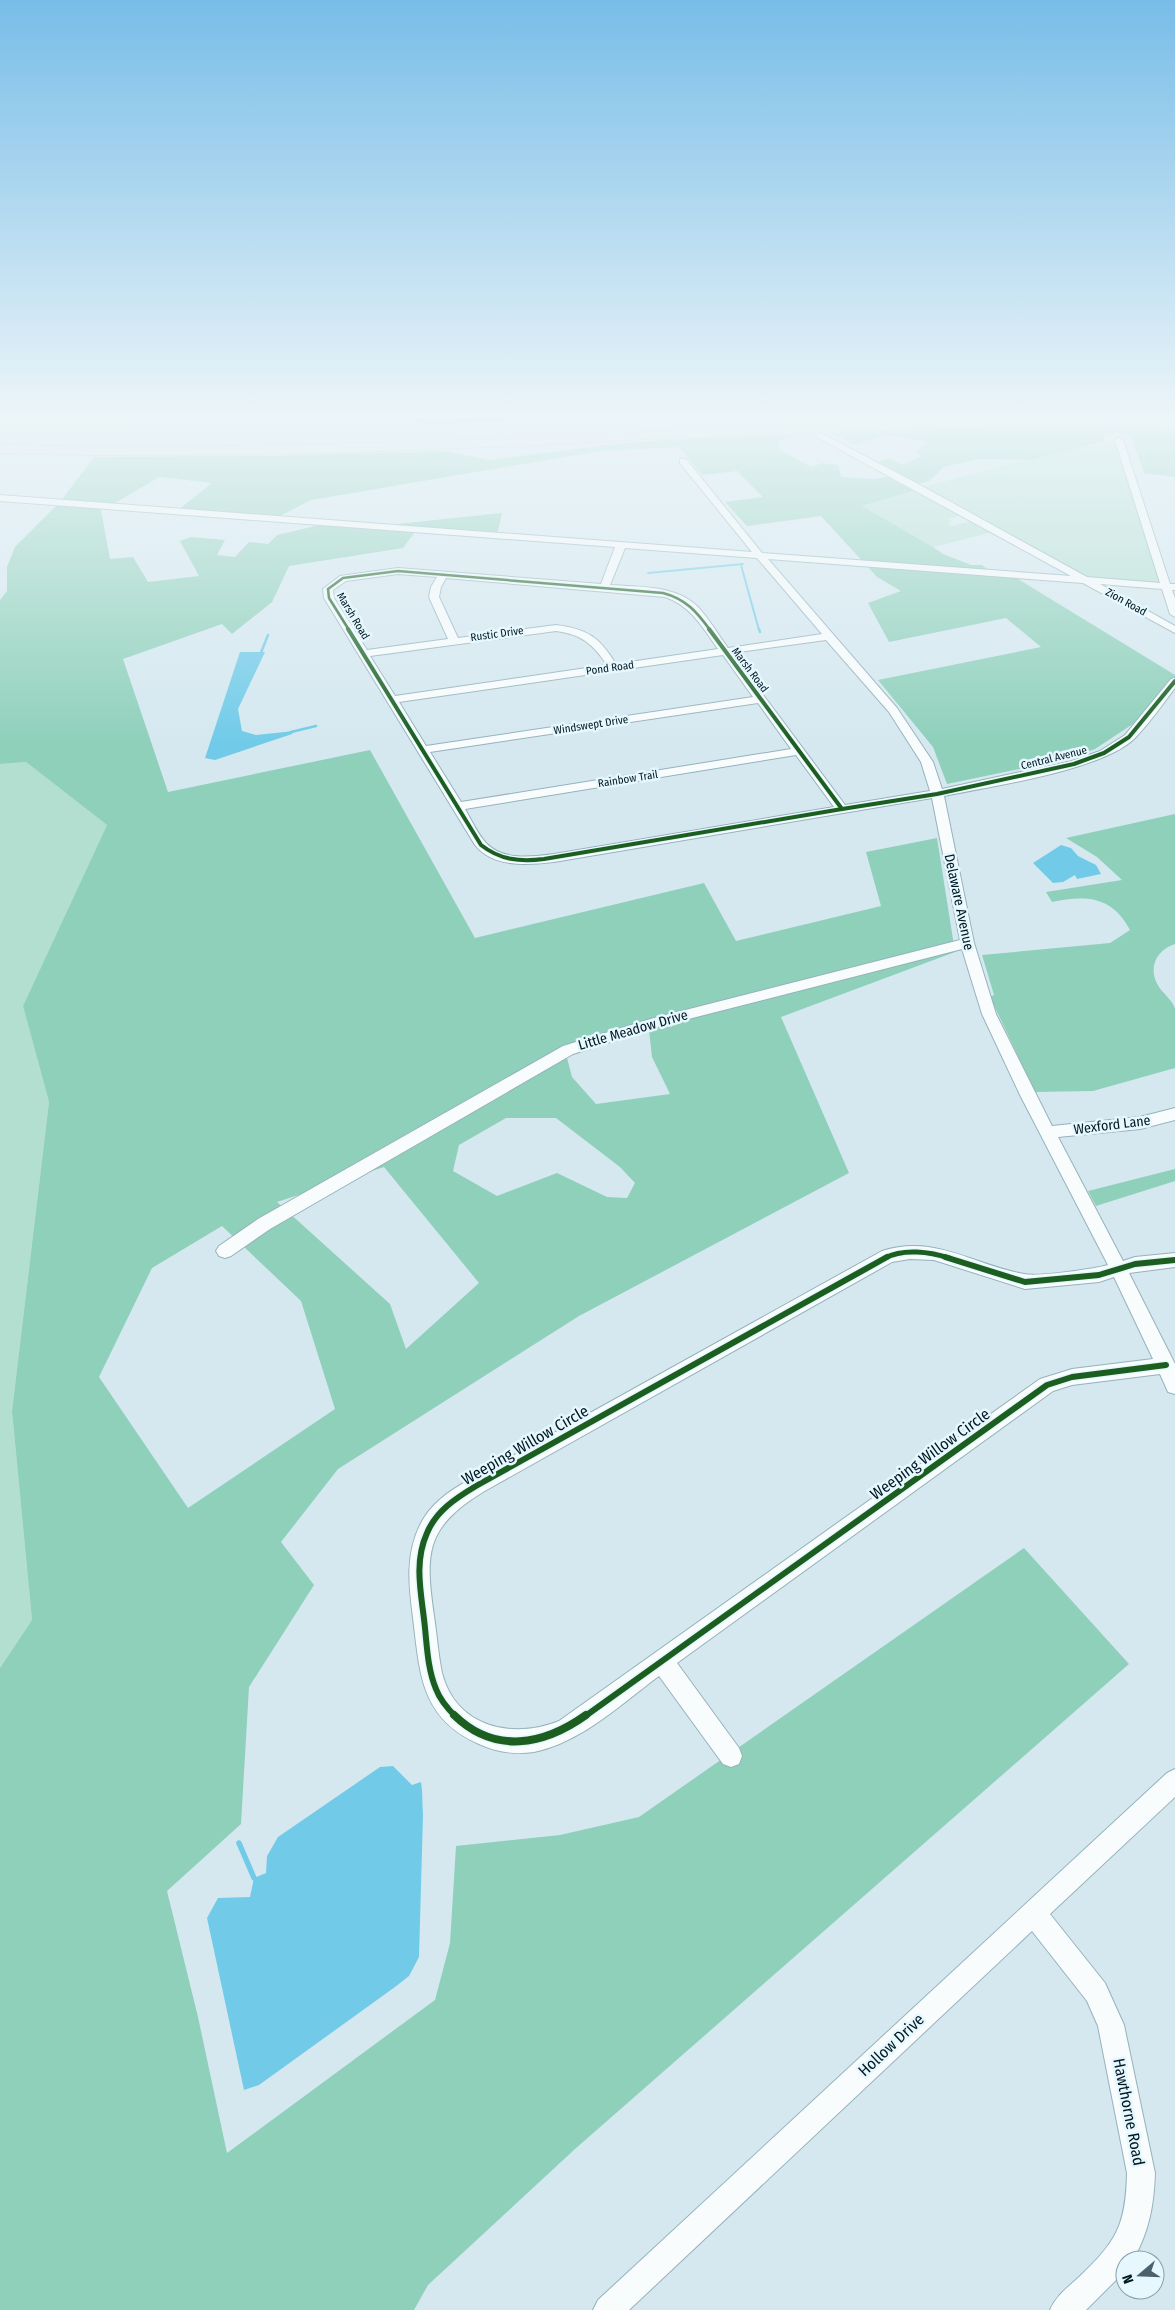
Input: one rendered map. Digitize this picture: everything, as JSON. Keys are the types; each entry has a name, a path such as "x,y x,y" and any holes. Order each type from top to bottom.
{"street":[{"path":"367,526 1170,587"},
{"name":"Delaware Avenue","path":"736,526 905,726 926,762 937,794 967,943 989,1014 1175,1386"},
{"name":"Zion Road","path":"988,526 1175,630"},
{"path":"1149,526 1170,587 1175,614"},
{"path":"605,586 621,545"},
{"name":"Marsh Road","path":"842,809 695,610 683,599 666,592 605,586 384,571 343,578 328,589 329,598 458,806 480,845 487,851 506,858 530,861 937,794"},
{"path":"443,575 436,587 434,596 454,640"},
{"name":"Rustic Drive","path":"364,654 536,629 571,629 591,636 613,667"},
{"name":"Pond Road","path":"391,700 829,636"},
{"name":"Central Avenue","path":"937,794 1074,764 1104,753 1129,737 1175,681"},
{"name":"Windswept Drive","path":"422,750 759,699"},
{"name":"Rainbow Trail","path":"458,806 798,751"},
{"name":"Little Meadow Drive","path":"225,1251 264,1224 568,1050 610,1035 654,1023 967,943"},
{"name":"Wexford Lane","path":"1048,1132 1140,1123 1175,1114"},
{"name":"Weeping Willow Circle","path":"1166,1365 1072,1377 1047,1385 567,1730 549,1736 513,1742 488,1736 466,1725 450,1710 435,1688 430,1664 418,1568 420,1551 430,1526 442,1510 476,1486 888,1256 910,1252 934,1253 1025,1282 1099,1275 1135,1264 1175,1260"},
{"path":"662,1661 731,1756"},
{"name":"Hollow Drive","path":"608,2310 1175,1781"},
{"name":"Hawthorne Road","path":"1033,1913 1096,1992 1111,2024 1141,2173 1140,2207 1134,2232 1128,2244 1116,2260 1065,2310"}],"green space":[{"path":"36,526 104,526 110,559 133,557 148,582 199,576 180,541 191,537 225,540 217,555 235,557 249,542 268,544 277,535 316,526 499,526 497,535 417,529 403,548 289,566 272,602 232,634 222,624 123,659 168,792 370,750 475,938 704,883 736,941 881,906 866,852 937,838 955,952 781,1017 849,1173 579,1316 338,1469 281,1542 314,1585 249,1687 241,1824 167,1891 198,2017 227,2153 435,2000 450,1943 456,1846 560,1835 639,1817 1024,1548 1129,1664 575,2149 428,2285 414,2310 0,2310 0,1668 32,1620 12,1411 49,1102 23,1006 107,825 26,762 0,764 0,600 7,591 7,567 15,547","holes":["649,1030 652,1057 670,1094 596,1104 572,1077 566,1054","506,1118 556,1118 620,1167 635,1183 627,1198 607,1197 557,1173 497,1196 453,1171 459,1145","384,1167 479,1283 406,1349 390,1304 277,1202","222,1226 301,1301 335,1409 188,1508 99,1377 152,1268"]},
{"path":"830,526 896,526 943,554 971,565 982,565 992,573 1010,574 1175,675 1175,682 1151,712 1095,749 1063,760 947,784 933,747 878,680 1041,647 1006,618 889,642 868,603 901,591 877,577"},
{"path":"896,526 981,526 992,532 933,547"},
{"path":"987,526 1147,526 1155,551 1159,583 1085,580"},
{"path":"26,762 107,825 23,1006 49,1102 12,1411 32,1620 0,1668 0,764"},
{"path":"1175,814 1175,944 1158,955 1155,961 1154,974 1159,987 1175,1009 1175,1068 1093,1091 1035,1092 990,997 994,995 982,955 1110,943 1130,930 1115,910 1106,904 1087,899 1052,902 1046,892 1122,880 1097,857 1066,838"},
{"path":"1175,1169 1175,1181 1096,1206 1088,1191"}],"water":[{"path":"240,652 265,652 238,709 242,731 256,735 294,731 292,734 215,760 205,758"},
{"path":"1061,845 1071,848 1078,856 1096,865 1101,874 1077,879 1075,875 1063,882 1053,883 1033,863"},
{"path":"393,1766 412,1785 421,1782 422,1786 423,1815 419,1957 409,1976 395,1987 259,2085 244,2090 207,1918 218,1898 250,1897 254,1878 266,1873 267,1856 278,1837 380,1767"}],"waterway":[{"path":"648,573 743,564"},
{"path":"741,565 759,630"},
{"path":"260,655 268,635"},
{"path":"291,732 316,726"},
{"path":"239,1843 254,1878"}],"cycle path":[{"path":"842,809 695,610 674,596 650,591 398,571 343,578 328,589 329,598 481,845 497,856 515,860 525,861 554,858 937,794 1074,764 1104,753 1129,737 1175,681"},
{"path":"1166,1365 1072,1377 1047,1385 567,1729 547,1737 518,1742 488,1737 457,1718 441,1700 436,1690 429,1664 421,1596 419,1575 420,1553 427,1532 436,1517 454,1500 476,1486 888,1256 910,1252 934,1253 1025,1282 1099,1275 1135,1264 1175,1260"}]}
